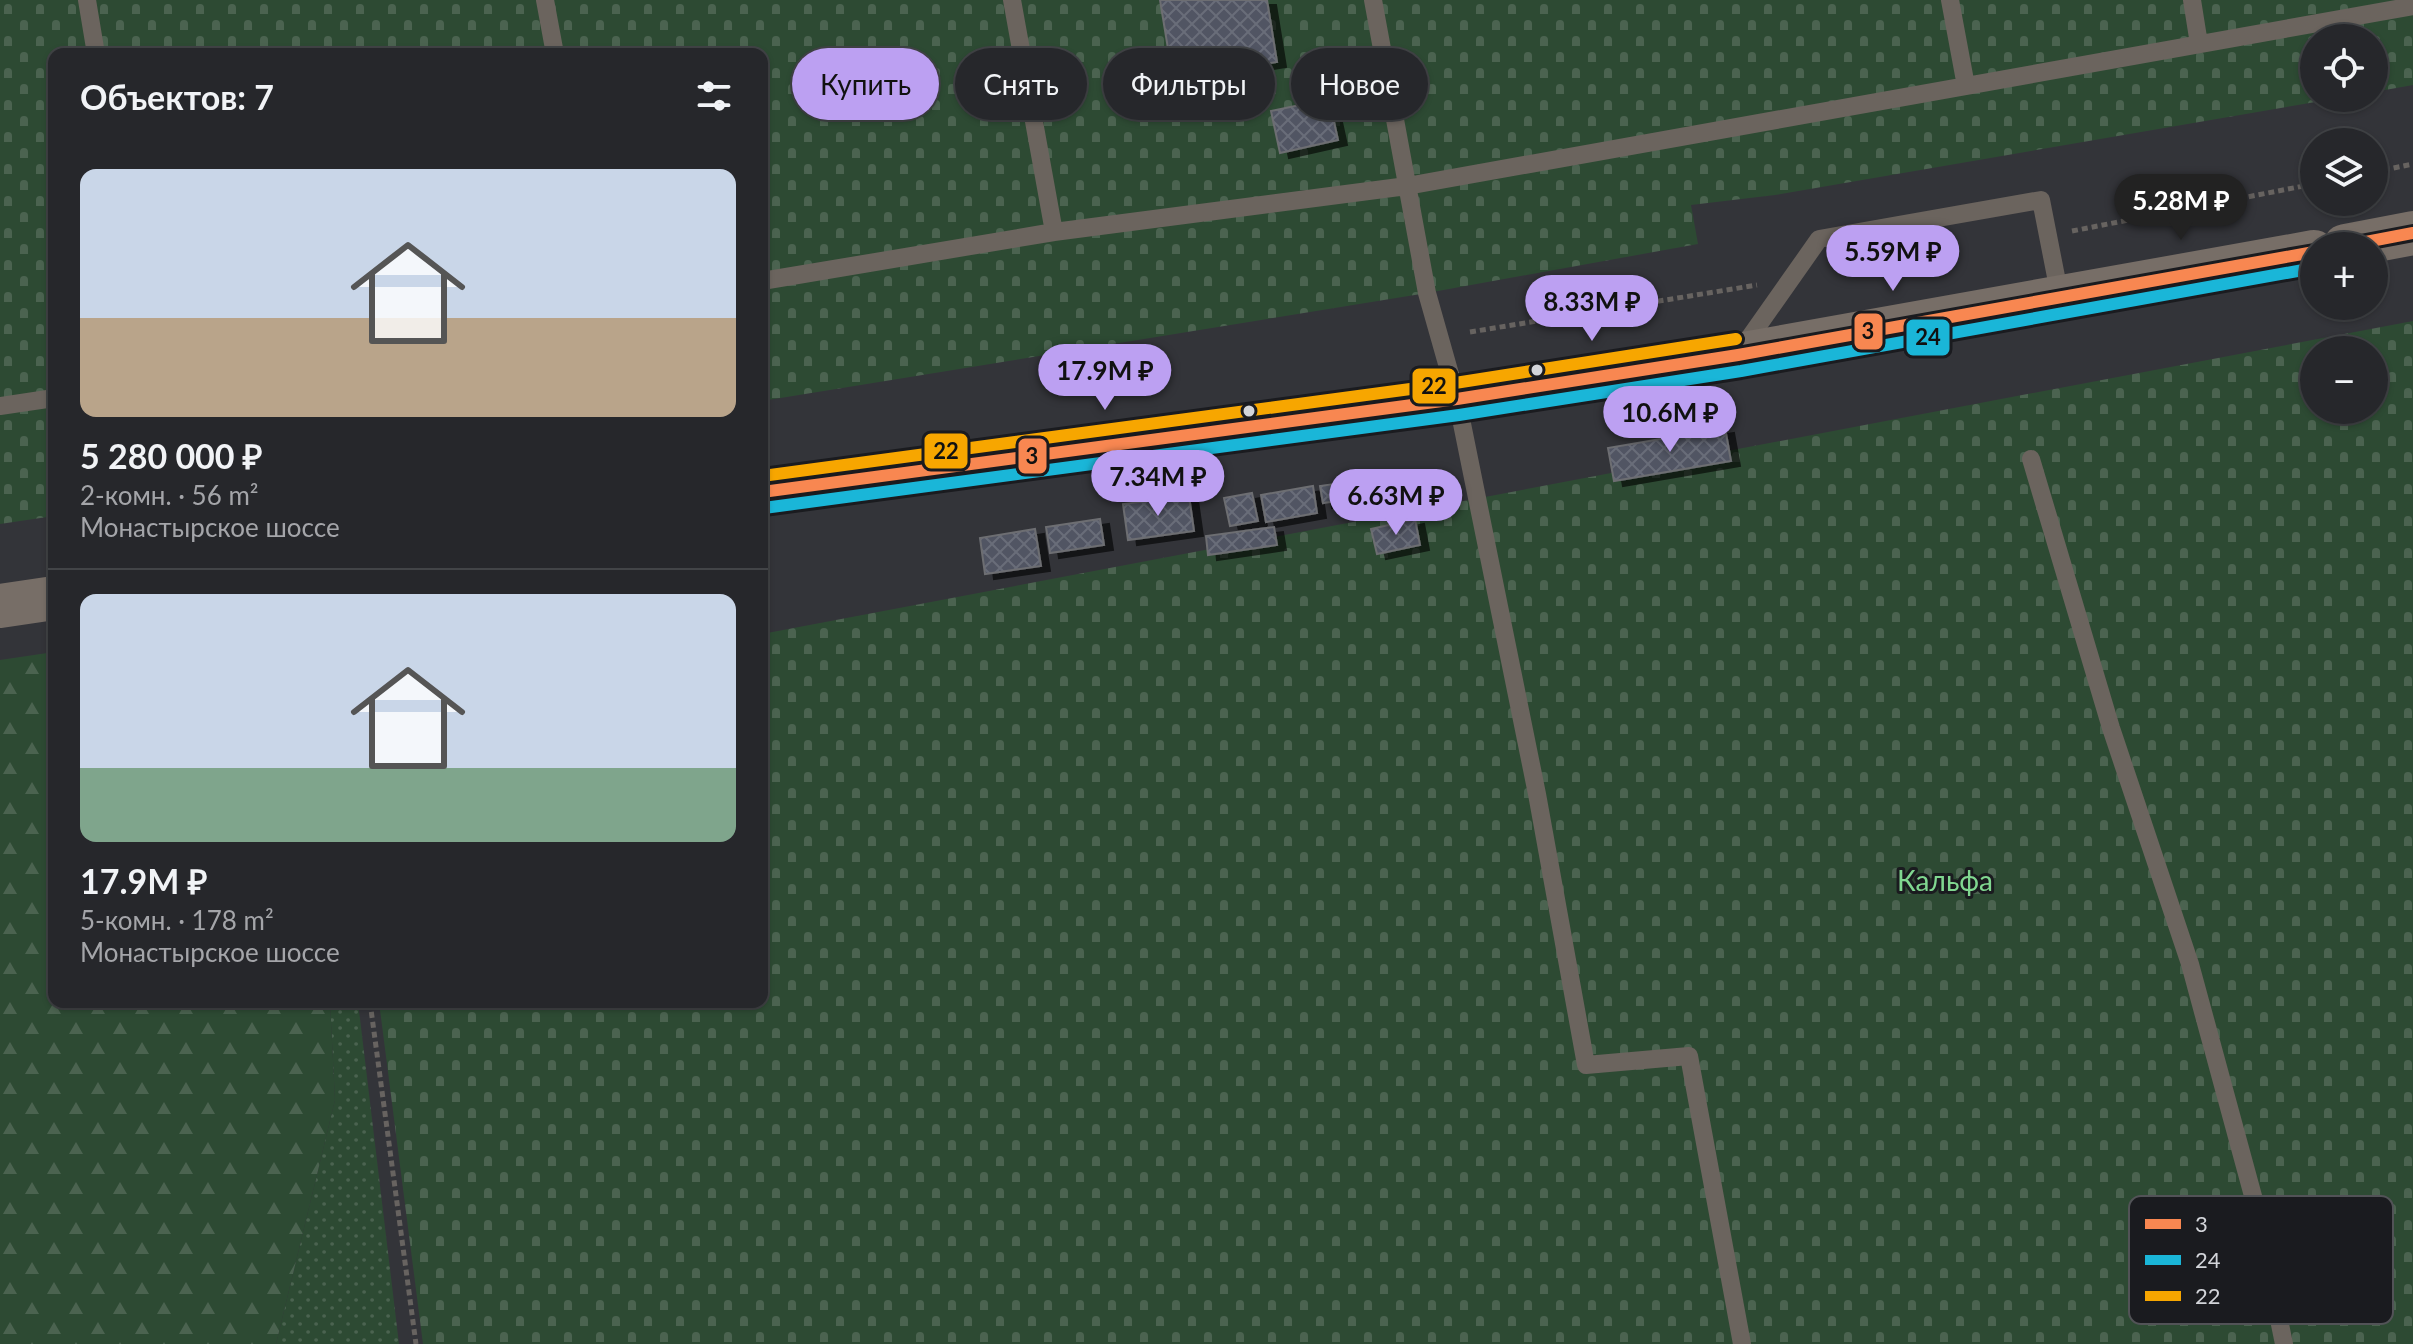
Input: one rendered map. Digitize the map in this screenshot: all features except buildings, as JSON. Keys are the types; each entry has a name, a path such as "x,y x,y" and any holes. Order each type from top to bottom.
{"main road":[{"path":"2388,238 2413,233"},
{"path":"768,491 1457,399 1738,355 2300,254"},
{"path":"0,606 48,599"}],"lane":[{"path":"87,0 95,48"},
{"path":"545,0 554,48"},
{"path":"1012,0 1054,232"},
{"path":"1373,0 1427,293 1457,399 1534,779 1586,1065 1689,1056 1742,1344"},
{"path":"1950,0 1966,86"},
{"path":"2192,0 2199,44"},
{"path":"768,280 1054,232 1407,186 2413,6"},
{"path":"1738,355 1819,239 2041,200 2060,297"},
{"path":"0,406 48,399"},
{"path":"2031,459 2111,728 2190,964 2253,1196"},
{"path":"2280,1324 2284,1344"}],"path":[{"path":"2388,169 2413,164"},
{"path":"2048,236 2300,187"},
{"path":"1470,332 1790,280"},
{"path":"371,1008 416,1344"}],"green space":[{"path":"0,0 2413,0 2413,85 2388,89 2388,24 2300,24 2300,105 1775,195 1691,205 1698,244 1427,293 768,400 768,48 48,48 48,517 0,524"},
{"name":"Кальфа","path":"2413,321 2413,1344 423,1344 380,1008 768,1008 768,633 2300,342 2300,424 2388,424 2388,336 2334,336"},
{"path":"48,653 48,1008 330,1008 335,1100 276,1344 0,1344 0,660"},
{"path":"330,1008 359,1008 399,1344 276,1344 335,1100"}],"transit line":[{"name":"3","path":"2388,238 2413,233"},
{"name":"3","path":"768,491 1457,399 1738,355 2300,255"},
{"name":"24","path":"768,507 1459,415 1741,371 2300,271"},
{"name":"22","path":"768,475 1455,383 1736,339"}]}
